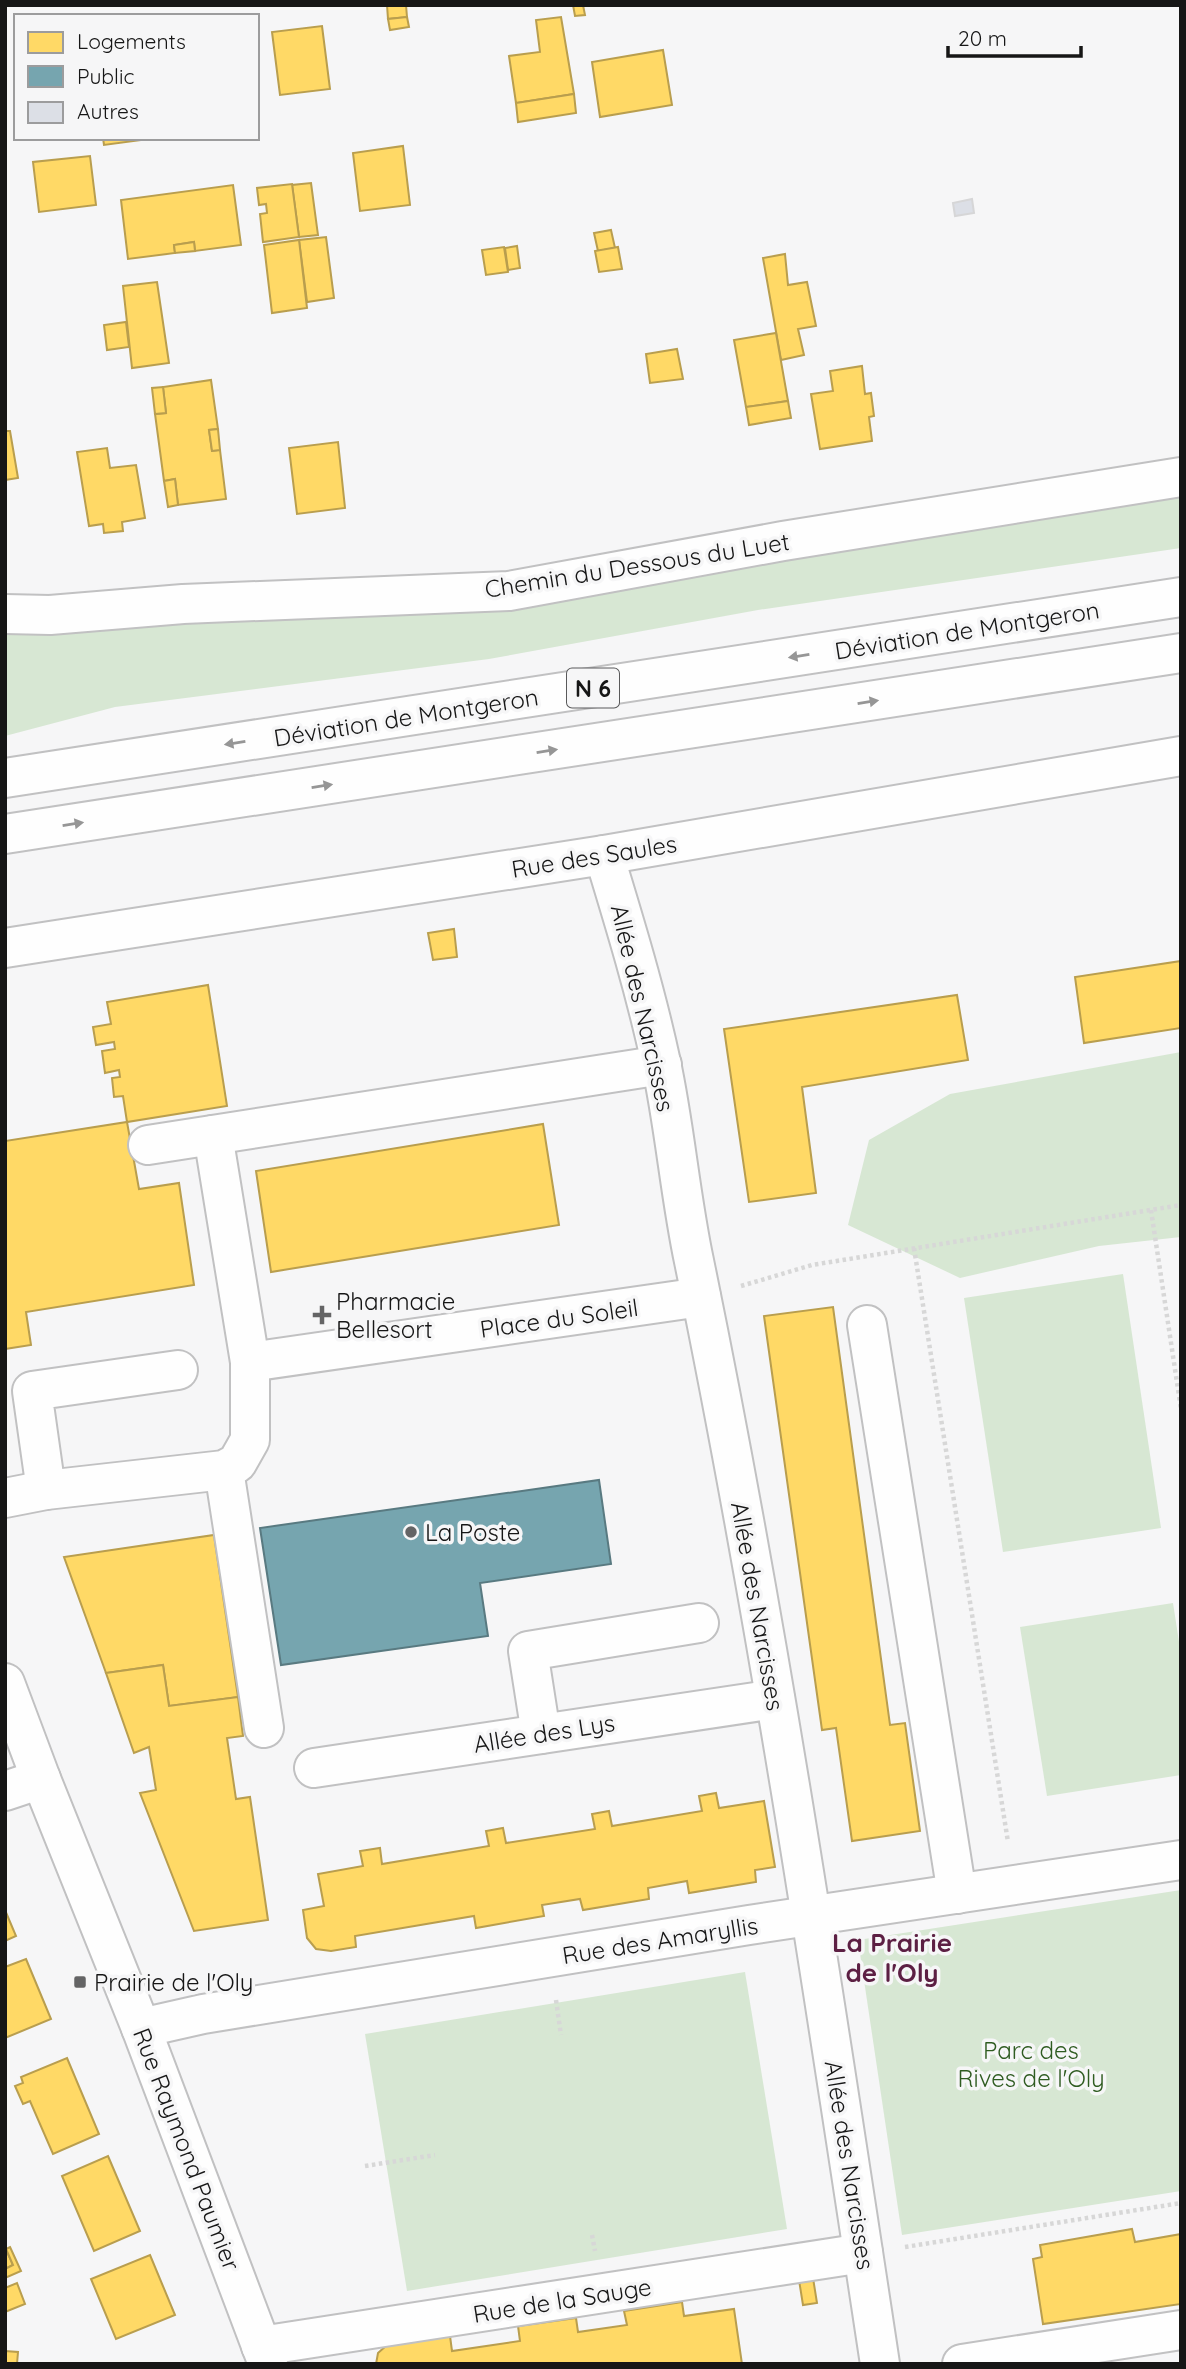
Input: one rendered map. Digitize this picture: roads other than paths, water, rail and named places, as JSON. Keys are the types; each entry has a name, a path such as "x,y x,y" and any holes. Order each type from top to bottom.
{"street":[{"name":"Chemin du Dessous du Luet","path":"5,614 50,615 183,604 509,591 783,541 1181,477"},
{"name":"Déviation de Montgeron","path":"5,778 1181,597"},
{"name":"N 6","path":"5,834 1181,653"},
{"name":"Rue des Saules","path":"5,948 604,855 1181,756"},
{"name":"Allée des Narcisses","path":"604,855 662,1065 688,1234 724,1412 775,1699 880,2364"},
{"path":"148,1145 662,1065"},
{"path":"5,1498 47,1490 224,1470 237,1463 250,1440 250,1362 213,1135"},
{"name":"Place du Soleil","path":"250,1362 701,1297"},
{"path":"867,1325 957,1894"},
{"path":"47,1490 32,1391 178,1370"},
{"path":"224,1470 264,1728"},
{"path":"541,1734 528,1651 699,1623"},
{"name":"Rue Raymond Paumier","path":"5,1683 141,2028 265,2355"},
{"name":"Allée des Lys","path":"314,1768 775,1699"},
{"path":"5,1791 41,1779"},
{"name":"Rue des Amaryllis","path":"141,2028 203,2014 811,1916 1181,1860"},
{"name":"Rue de la Sauge","path":"265,2355 863,2253"},
{"path":"962,2364 1181,2330"}],"place":[{"name":"Pharmacie Bellesort","path":"322,1315"},
{"name":"La Poste","path":"411,1532"},
{"name":"Prairie de l'Oly","path":"80,1982"}],"district":[{"name":"La Prairie de l'Oly","path":"892,1957"}],"park label":[{"name":"Parc des Rives de l'Oly","path":"1031,2064"}]}
